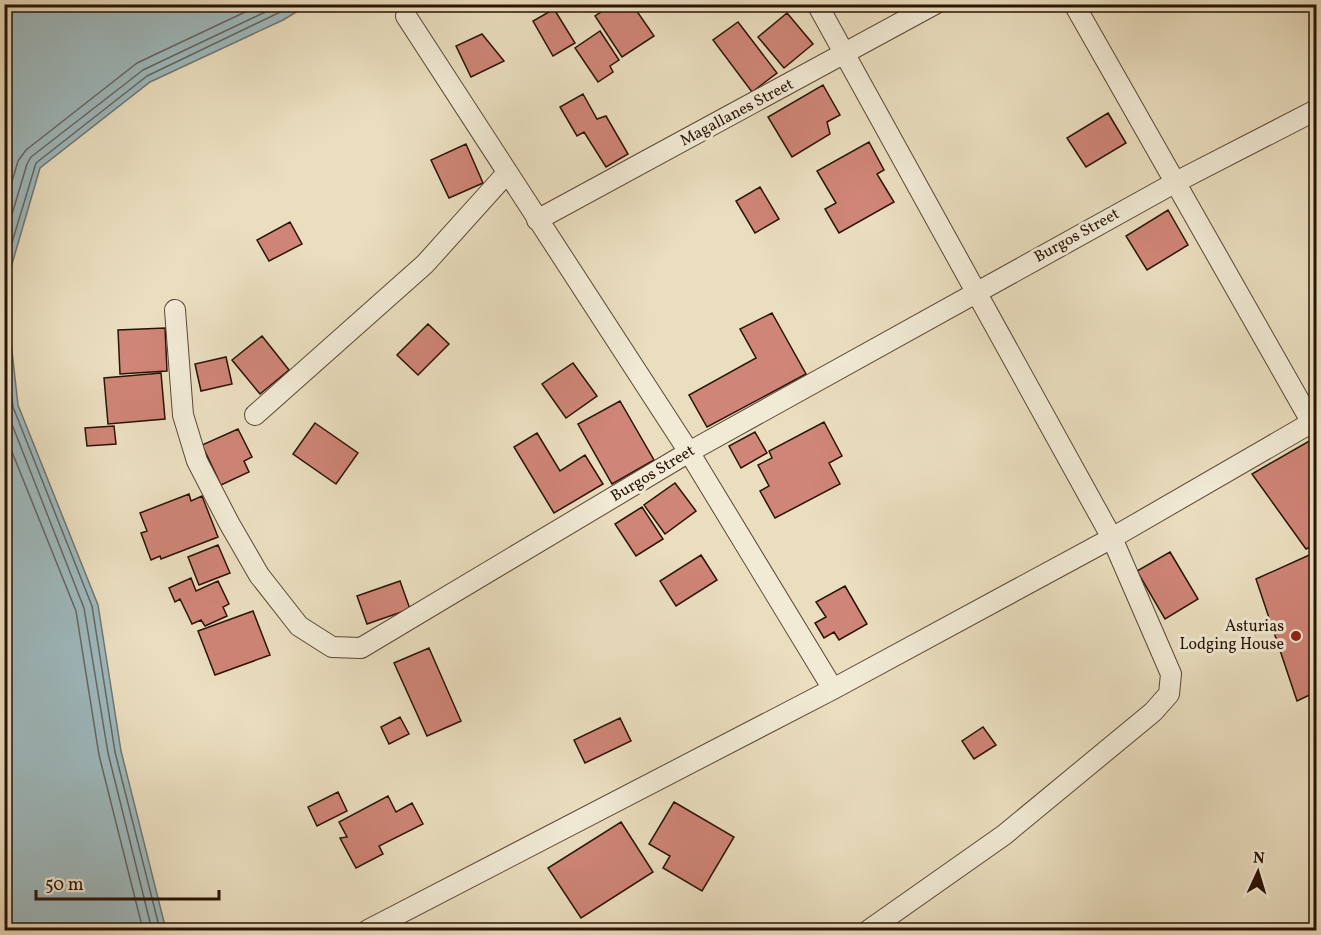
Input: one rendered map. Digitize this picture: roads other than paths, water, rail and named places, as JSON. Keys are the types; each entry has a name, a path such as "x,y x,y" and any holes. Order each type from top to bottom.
{"street":[{"path":"817,4 1112,538 1171,674 1169,694 1152,712 1004,835 869,930"},
{"name":"Magallanes Street","path":"537,220 845,55 935,4"},
{"path":"369,930 833,689 1112,538 1315,424 1074,4"},
{"path":"406,16 689,452 833,689"},
{"name":"Burgos Street","path":"175,310 183,415 197,461 259,575 299,626 332,647 361,648 689,452 1176,182 1317,110"},
{"path":"255,415 425,264 507,173"}],"water":[{"path":"5,4 308,5 283,20 150,82 40,168 5,288"},
{"path":"5,288 18,405 98,605 121,751 166,930 5,930"}],"place":[{"name":"Asturias Lodging House","path":"1296,636"}]}
